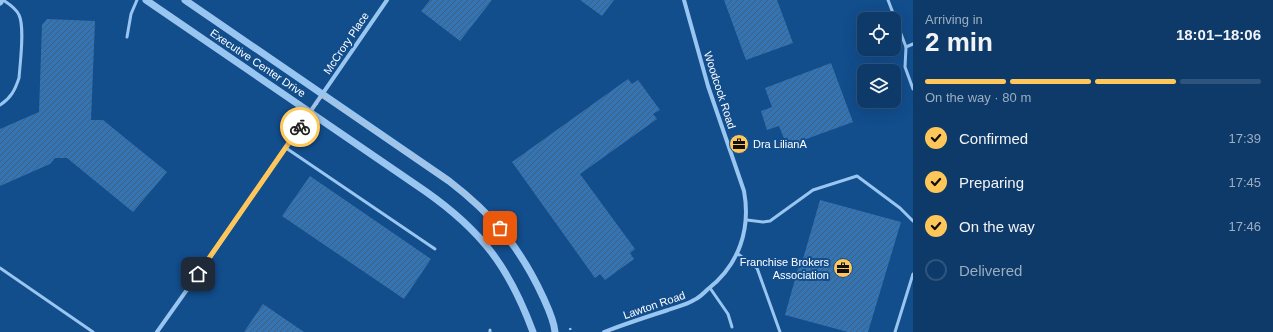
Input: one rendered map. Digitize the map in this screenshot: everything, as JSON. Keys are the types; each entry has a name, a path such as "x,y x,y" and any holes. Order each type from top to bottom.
{"street":[{"name":"Executive Center Drive","path":"146,0 442,203 465,222 487,246 506,271 520,298 533,332"},
{"name":"Executive Center Drive","path":"185,0 449,181 483,209 509,238 528,267 547,306 555,332"},
{"name":"McCrory Place","path":"157,332 286,148 387,0"},
{"name":"Woodcock Road","path":"684,0 708,86 742,182 746,201 747,220 744,237 738,254"},
{"name":"Lawton Road","path":"604,332 694,300 710,288 729,269 738,254"}],"lane":[{"path":"127,37 131,14 137,0"},
{"path":"888,0 906,47 905,67 913,89"},
{"path":"0,105 11,96 17,85 19,78 22,32 19,15 12,6 1,1"},
{"path":"906,47 913,44"},
{"path":"286,148 435,249"},
{"path":"747,220 763,222 770,220 813,190 857,176 900,208 913,221"},
{"path":"738,254 756,268 780,332"},
{"path":"0,268 93,332"},
{"path":"894,332 913,274"},
{"path":"710,288 728,314 732,327"}],"path":[{"path":"570,328 571,332"}],"building":[{"path":"430,0 492,0 460,41 421,11"},
{"path":"580,0 614,0 602,16"},
{"path":"724,0 777,0 793,43 746,60"},
{"path":"47,19 95,21 91,120 103,120 167,172 133,212 67,158 55,158 50,164 0,186 0,129 39,112 42,25"},
{"path":"831,63 853,122 787,146 779,126 767,130 761,111 772,107 765,88"},
{"path":"628,79 632,84 638,80 660,110 653,114 657,119 580,174 635,249 630,253 634,259 605,280 600,274 595,278 512,162"},
{"path":"310,176 431,259 404,299 282,216"},
{"name":"Franchise Brokers Association","path":"820,200 901,222 868,332 848,332 785,315"},
{"path":"263,304 304,332 244,332"}],"way so far":[{"path":"300,127 322,95 449,181 483,209 500,228"}],"place":[{"name":"Dra LilianA","path":"739,144"},
{"name":"Franchise Brokers Association","path":"843,268"}],"route":[{"path":"198,274 300,127"}]}
